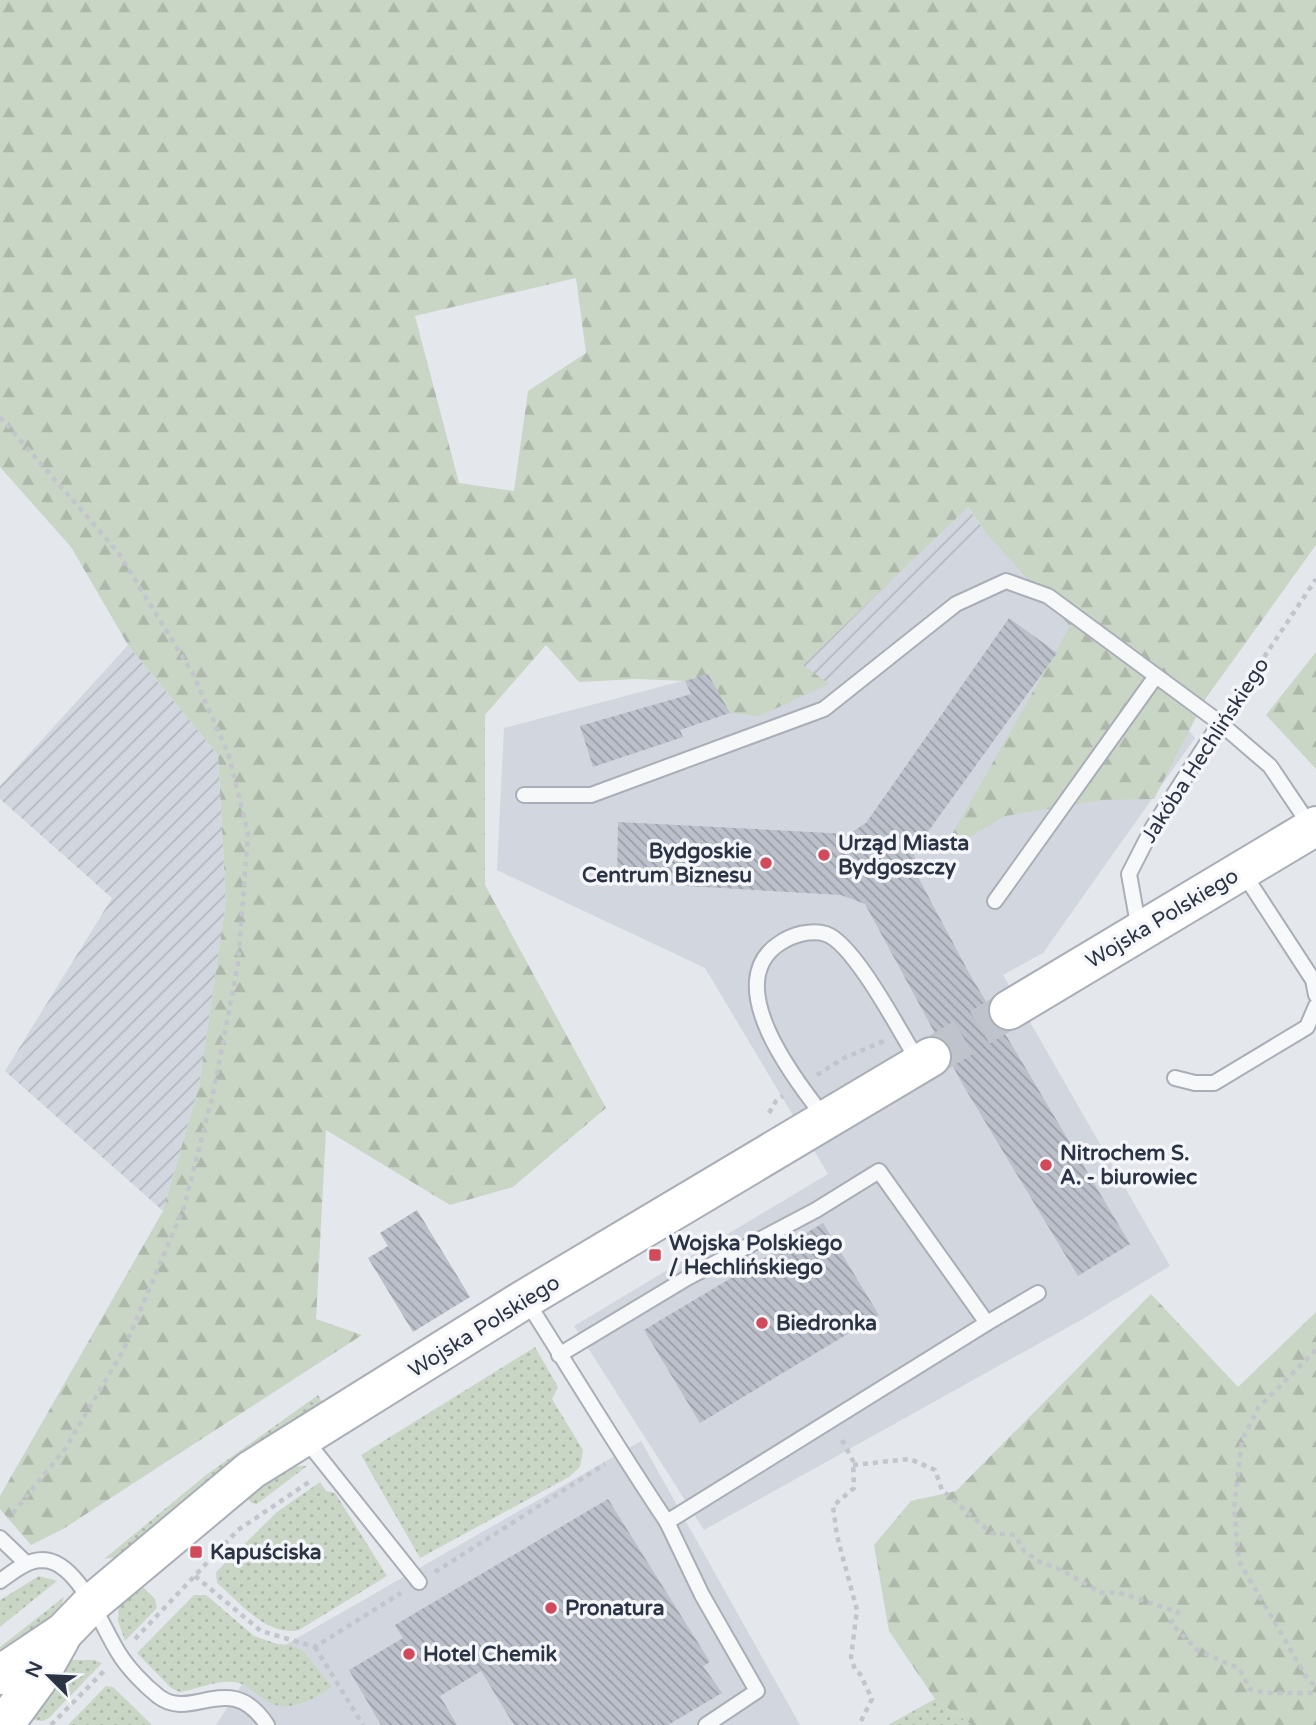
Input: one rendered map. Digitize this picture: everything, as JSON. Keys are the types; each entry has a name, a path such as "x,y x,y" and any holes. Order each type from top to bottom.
{"street":[{"name":"Wojska Polskiego","path":"1009,1010 1314,827"},
{"name":"Wojska Polskiego","path":"0,1675 64,1632 91,1604 251,1470 525,1299 925,1060"},
{"name":"Wojska Polskiego","path":"4,1725 37,1679 64,1632"}],"lane":[{"path":"524,795 591,795 824,709 956,604 1006,580 1048,596 1220,723 1270,766 1314,827"},
{"path":"995,901 1030,848 1156,676"},
{"name":"Jakóba Hechlińskiego","path":"1140,932 1129,874 1153,827 1220,723"},
{"path":"1242,870 1313,980 1316,995"},
{"path":"827,1121 800,1086 759,1013 755,978 768,951 794,934 826,934 849,951 925,1060"},
{"path":"1175,1078 1195,1083 1214,1083 1307,1027 1316,1006"},
{"path":"559,1355 687,1278 816,1210 878,1171 987,1323"},
{"path":"667,1522 1038,1293"},
{"path":"525,1299 667,1522 702,1595 757,1691 706,1725"},
{"path":"304,1438 419,1582"},
{"path":"0,1538 26,1563"},
{"path":"0,1581 26,1563 41,1560 63,1566 91,1604 119,1655 158,1696 177,1706 220,1696 257,1711 267,1725"}],"path":[{"path":"0,417 118,552 193,674 228,753 248,832 238,964 213,1094 184,1208 122,1351 65,1449 8,1519"},
{"name":"Jakóba Hechlińskiego","path":"1220,723 1316,579"},
{"path":"1316,1350 1258,1408 1242,1440 1234,1508 1239,1561 1308,1680 1316,1686"},
{"path":"831,1420 853,1465 854,1488 833,1506 837,1536 857,1610 851,1657 855,1670 860,1674 872,1699 859,1725"},
{"path":"853,1465 910,1458 935,1470 942,1490 990,1533 1015,1535 1024,1550 1040,1562 1059,1569 1102,1593 1117,1592 1178,1612 1171,1623 1196,1650 1240,1670 1249,1689 1267,1693 1316,1693"},
{"path":"195,1576 238,1530 328,1469"},
{"path":"315,1647 363,1725"}],"shaded area":[{"path":"967,506 987,534 829,684 802,666"},
{"path":"1002,511 1195,738 1043,953 1003,975 1170,1266 1081,1320 704,1530 574,1326 828,1174 705,968 497,870 504,728 754,662"},
{"path":"128,645 218,755 226,902 199,1086 163,1211 5,1071 112,898 0,799 0,786"},
{"path":"641,1441 800,1725 216,1725 257,1661"}],"green space":[{"path":"0,0 1316,0 1316,545 1206,698 1154,799 1103,800 1005,816 941,854 1070,626 987,534 968,507 803,665 829,684 759,716 730,713 708,674 685,681 636,679 579,682 546,645 485,715 485,885 606,1108 513,1187 450,1205 326,1130 316,1319 362,1335 63,1529 31,1545 0,1509 0,1496 163,1211 199,1086 226,902 218,755 128,645 71,547 0,467","holes":["576,278 586,353 528,391 514,491 459,483 415,316"]},
{"path":"1316,652 1316,769 1266,715"},
{"path":"1151,1294 1238,1387 1316,1312 1316,1725 972,1725 935,1699 889,1631 874,1545 911,1501 956,1491"},
{"path":"535,1347 558,1387 552,1399 583,1450 580,1467 569,1477 420,1558 361,1455"},
{"path":"318,1395 322,1402 211,1480 117,1557 104,1559 206,1475"},
{"path":"307,1466 257,1504 246,1497 287,1467"},
{"path":"320,1482 326,1491 335,1493 387,1576 299,1630 287,1631 254,1616 217,1583 216,1572 277,1512"},
{"path":"39,1576 57,1581 0,1627 0,1600"},
{"path":"140,1584 155,1599 157,1608 125,1641 118,1621 119,1602"},
{"path":"194,1595 206,1595 254,1636 277,1644 292,1645 304,1652 332,1687 298,1705 289,1706 271,1703 234,1682 214,1683 180,1692 171,1688 137,1653"},
{"path":"64,1597 60,1610 0,1663 0,1647"},
{"path":"69,1660 94,1660 102,1663 49,1718 43,1721 26,1719"},
{"path":"106,1686 113,1687 152,1725 68,1725"},
{"path":"935,1699 972,1725 888,1725"}],"building":[{"name":"Bydgoskie Centrum Biznesu","path":"1009,618 1057,653 914,851 917,875 969,973 1130,1244 1078,1276 963,1085 865,904 841,895 617,882 618,822 849,834 866,823"},
{"path":"708,674 730,713 680,730 683,737 593,767 580,726 691,694 685,681"},
{"path":"417,1210 470,1297 413,1332 368,1258 388,1246 380,1233"},
{"name":"Biedronka","path":"823,1223 879,1315 700,1423 644,1330"},
{"name":"Pronatura","path":"608,1499 710,1662 703,1666 722,1693 668,1725 514,1725 481,1671 440,1696 457,1725 381,1725 349,1670 403,1638 395,1625"}],"tunnel":[{"path":"931,1057 1009,1010"}],"place":[{"name":"Urząd Miasta Bydgoszczy","path":"824,855"},
{"name":"Bydgoskie Centrum Biznesu","path":"766,863"},
{"name":"Nitrochem S. A. - biurowiec","path":"1046,1165"},
{"name":"Wojska Polskiego / Hechlińskiego","path":"655,1255"},
{"name":"Biedronka","path":"762,1323"},
{"name":"Kapuściska","path":"196,1552"},
{"name":"Pronatura","path":"551,1608"},
{"name":"Hotel Chemik","path":"409,1654"}]}
